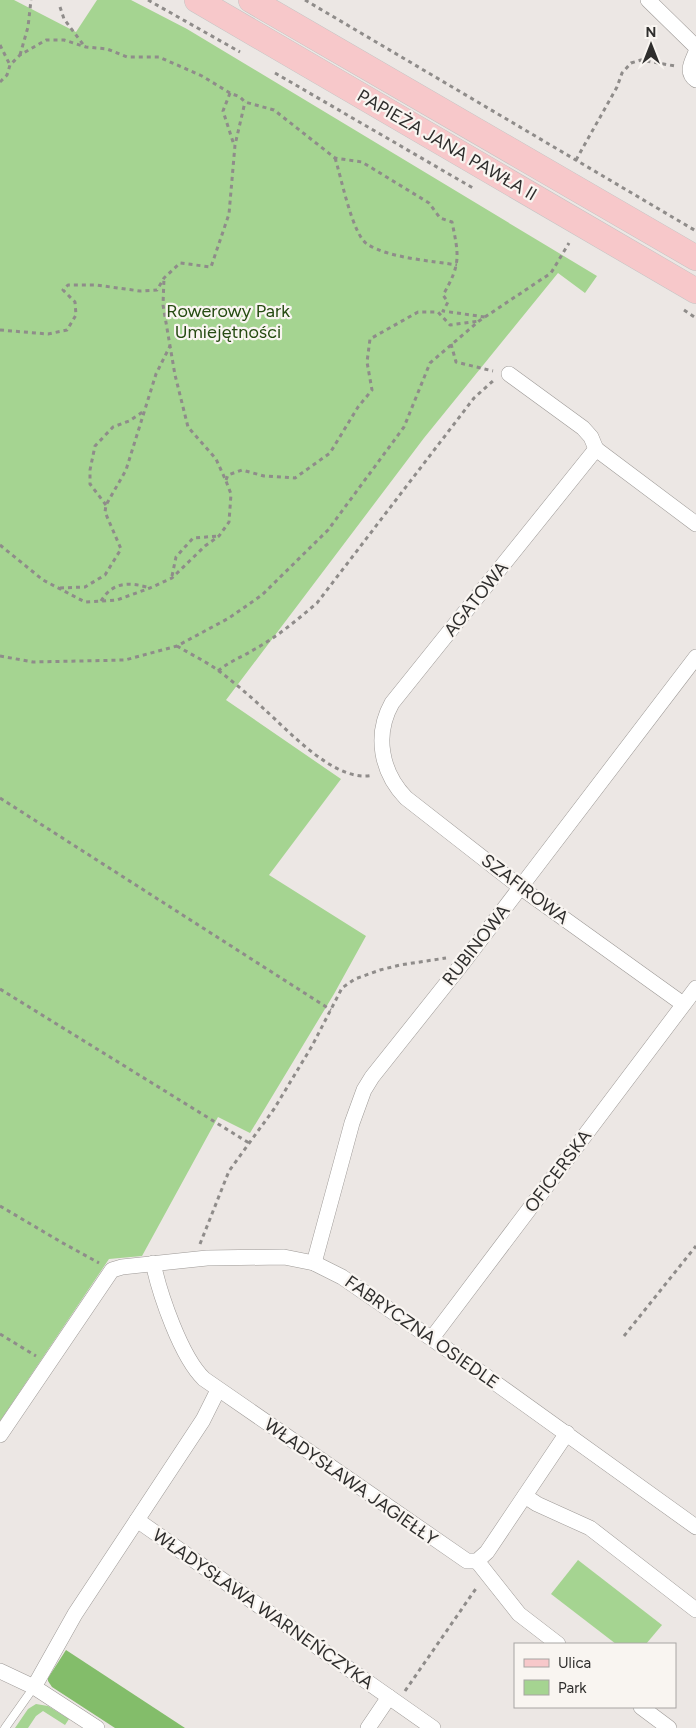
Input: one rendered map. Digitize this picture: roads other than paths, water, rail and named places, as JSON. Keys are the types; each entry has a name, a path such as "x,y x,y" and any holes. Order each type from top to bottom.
{"main road":[{"name":"PAPIEŻA JANA PAWŁA II","path":"197,0 696,291"},
{"name":"PAPIEŻA JANA PAWŁA II","path":"251,0 696,258"}],"street":[{"path":"648,0 696,47"},
{"path":"693,74 696,52"},
{"path":"509,374 583,428 591,437 596,449 696,524"},
{"name":"AGATOWA","path":"386,765 382,728 392,703 596,449"},
{"name":"RUBINOWA","path":"314,1263 352,1123 364,1090 377,1070 462,964 696,657"},
{"name":"SZAFIROWA","path":"386,765 398,789 406,798 520,887 683,1004"},
{"path":"683,1004 696,988"},
{"name":"OFICERSKA","path":"432,1338 683,1004"},
{"name":"FABRYCZNA OSIEDLE","path":"0,1435 110,1272 118,1268 196,1259 277,1257 301,1259 314,1263 342,1277 432,1338 696,1528"},
{"name":"WŁADYSŁAWA JAGIEŁŁY","path":"153,1264 158,1286 167,1310 192,1364 204,1379 464,1559 481,1568"},
{"name":"WŁADYSŁAWA WARNEŃCZYKA","path":"34,1687 75,1614 203,1420 218,1390"},
{"path":"557,1643 519,1614 481,1568 487,1552 567,1434"},
{"path":"525,1496 590,1528 696,1610"},
{"name":"WŁADYSŁAWA WARNEŃCZYKA","path":"137,1520 433,1728"},
{"path":"0,1672 34,1687 97,1728"},
{"name":"WŁADYSŁAWA WARNEŃCZYKA","path":"368,1728 389,1697"},
{"path":"642,1708 669,1728"}],"lane":[{"path":"5,1728 34,1687"}],"park label":[{"name":"Rowerowy Park Umiejętności","path":"228,321"}]}
